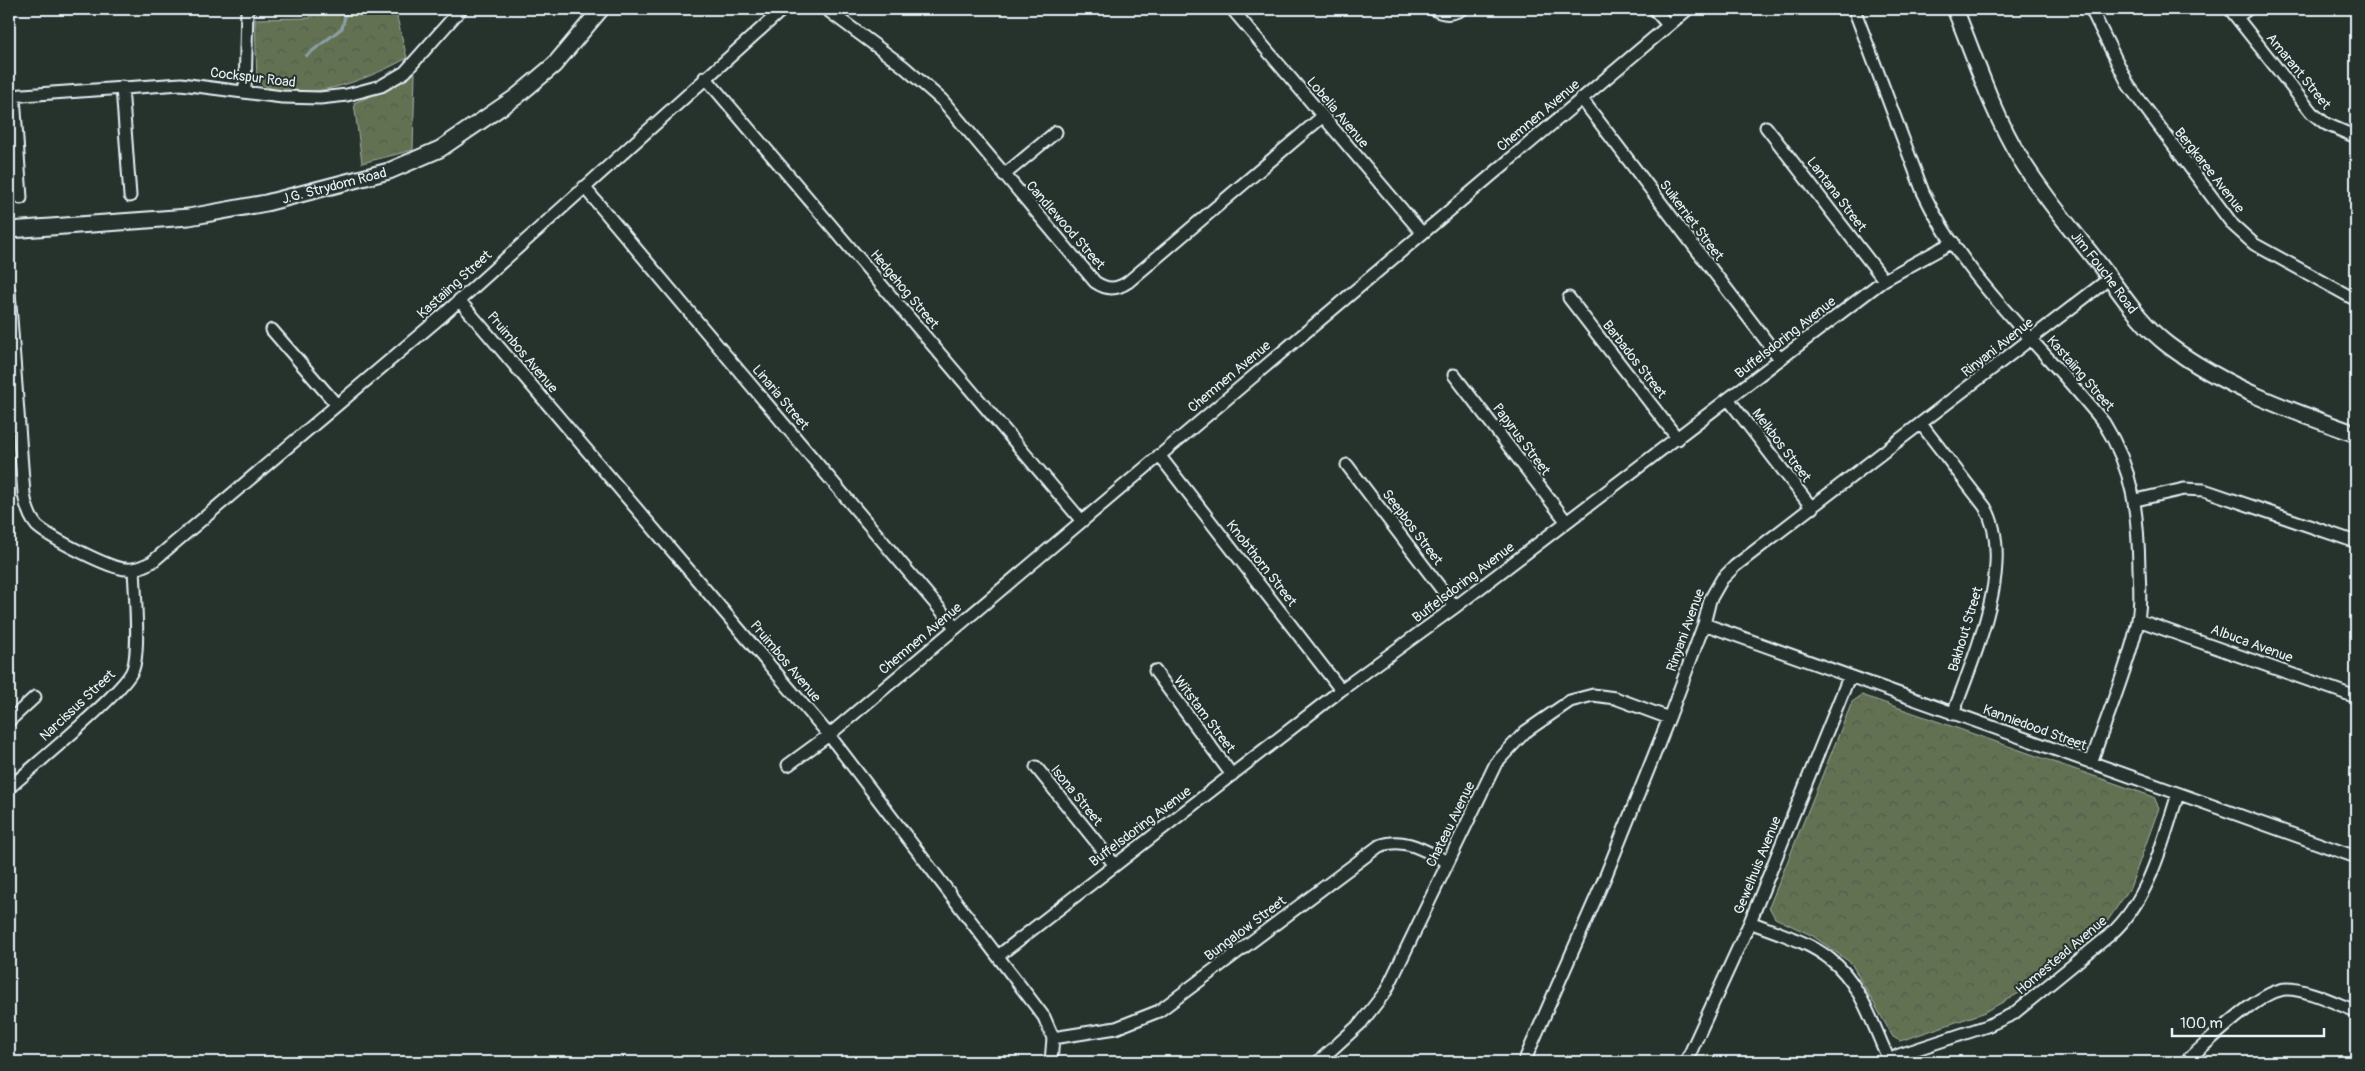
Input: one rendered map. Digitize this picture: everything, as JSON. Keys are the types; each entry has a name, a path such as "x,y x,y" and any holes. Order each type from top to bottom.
{"street":[{"path":"245,92 247,9"},
{"name":"Cockspur Road","path":"11,96 181,84 282,97 320,98 347,95 381,86 412,66 461,9"},
{"name":"J.G. Strydom Road","path":"9,230 190,217 274,201 396,169 440,149 464,135 530,87 554,65 601,9"},
{"name":"Kastaiing Street","path":"134,569 152,562 459,300 783,9"},
{"name":"Candlewood Street","path":"826,9 903,66 943,101 1096,282 1108,288 1114,289 1128,282 1322,117"},
{"name":"Lobelia Avenue","path":"1232,9 1422,233"},
{"path":"1434,9 1442,14 1449,14 1462,9"},
{"path":"1654,9 1668,26"},
{"name":"Chemnen Avenue","path":"788,765 829,735 1580,98 1688,9"},
{"name":"Kastaiing Street","path":"1854,9 1923,192 1937,218 1952,242 1996,299 2104,423 2119,450 2136,500 2140,580 2138,620 2091,763"},
{"name":"Jim Fouche Road","path":"1955,9 2007,135 2020,157 2147,325 2181,354 2259,397 2356,434"},
{"name":"Bergkaree Avenue","path":"2091,9 2129,86 2233,225 2254,244 2356,300"},
{"path":"2234,13 2248,9"},
{"name":"Amarant Street","path":"2234,13 2312,114 2326,124 2356,137"},
{"name":"Hedgehog Street","path":"706,77 1081,520"},
{"path":"122,87 130,196"},
{"path":"11,96 21,198"},
{"name":"Suikerriet Street","path":"1580,98 1780,359"},
{"name":"Lantana Street","path":"1766,126 1884,280"},
{"path":"1004,175 1056,132"},
{"name":"Linaria Street","path":"584,187 955,627"},
{"name":"Buffelsdoring Avenue","path":"998,956 1114,864 1341,690 1455,607 1884,280 1952,242"},
{"name":"Rinyani Avenue","path":"1524,1062 1606,875 1669,718 1704,624 1710,600 1722,579 1735,566 2110,278"},
{"path":"9,291 26,506 36,525 47,533 113,566 134,569"},
{"name":"Barbados Street","path":"1569,298 1678,438"},
{"name":"Pruimbos Avenue","path":"459,300 829,735 1044,1017 1053,1038"},
{"path":"272,330 336,404"},
{"name":"Papyrus Street","path":"1454,375 1566,521"},
{"name":"Melkbos Street","path":"1729,400 1812,508"},
{"name":"Bakhout Street","path":"1921,424 1984,507 1991,518 1994,536 1994,581 1991,602 1953,714"},
{"name":"Knobthorn Street","path":"1159,455 1341,690"},
{"name":"Seepbos Street","path":"1347,464 1455,607"},
{"path":"2136,500 2184,489 2204,490 2356,542"},
{"name":"Narcissus Street","path":"9,788 94,712 131,675 136,652 134,569"},
{"name":"Albuca Avenue","path":"2138,620 2356,697"},
{"name":"Kanniedood Street","path":"1704,624 2356,857"},
{"name":"Witstam Street","path":"1154,671 1232,775"},
{"name":"Gewelhuis Avenue","path":"1686,1062 1750,922 1849,676"},
{"name":"Chateau Avenue","path":"1318,1062 1361,1023 1386,990 1496,763 1525,732 1554,710 1581,697 1602,696 1669,718"},
{"path":"9,721 34,697"},
{"name":"Isona Street","path":"1036,768 1114,864"},
{"name":"Homestead Avenue","path":"1888,1061 1908,1052 1988,1026 2007,1017 2023,1007 2111,934 2125,920 2142,895 2178,794"},
{"name":"Bungalow Street","path":"1053,1038 1116,1028 1159,1011 1379,846 1391,842 1402,842 1448,862"},
{"path":"1750,922 1820,952 1843,970 1859,995 1888,1061"},
{"path":"2185,1062 2262,997 2279,990 2294,990 2356,1011"},
{"path":"1050,1062 1053,1038"}],"green space":[{"path":"314,9 395,9 407,58 378,73 361,79 343,85 307,92 290,92 270,88 257,81 255,19 310,18"},
{"path":"415,73 413,150 362,163 354,103 387,89"},
{"path":"1862,695 2154,797 2159,808 2130,888 2106,923 2021,992 1983,1013 1900,1041 1893,1037 1851,963 1813,936 1775,918 1769,907 1852,702"}],"waterway":[{"path":"306,56 342,28 347,9"}]}
